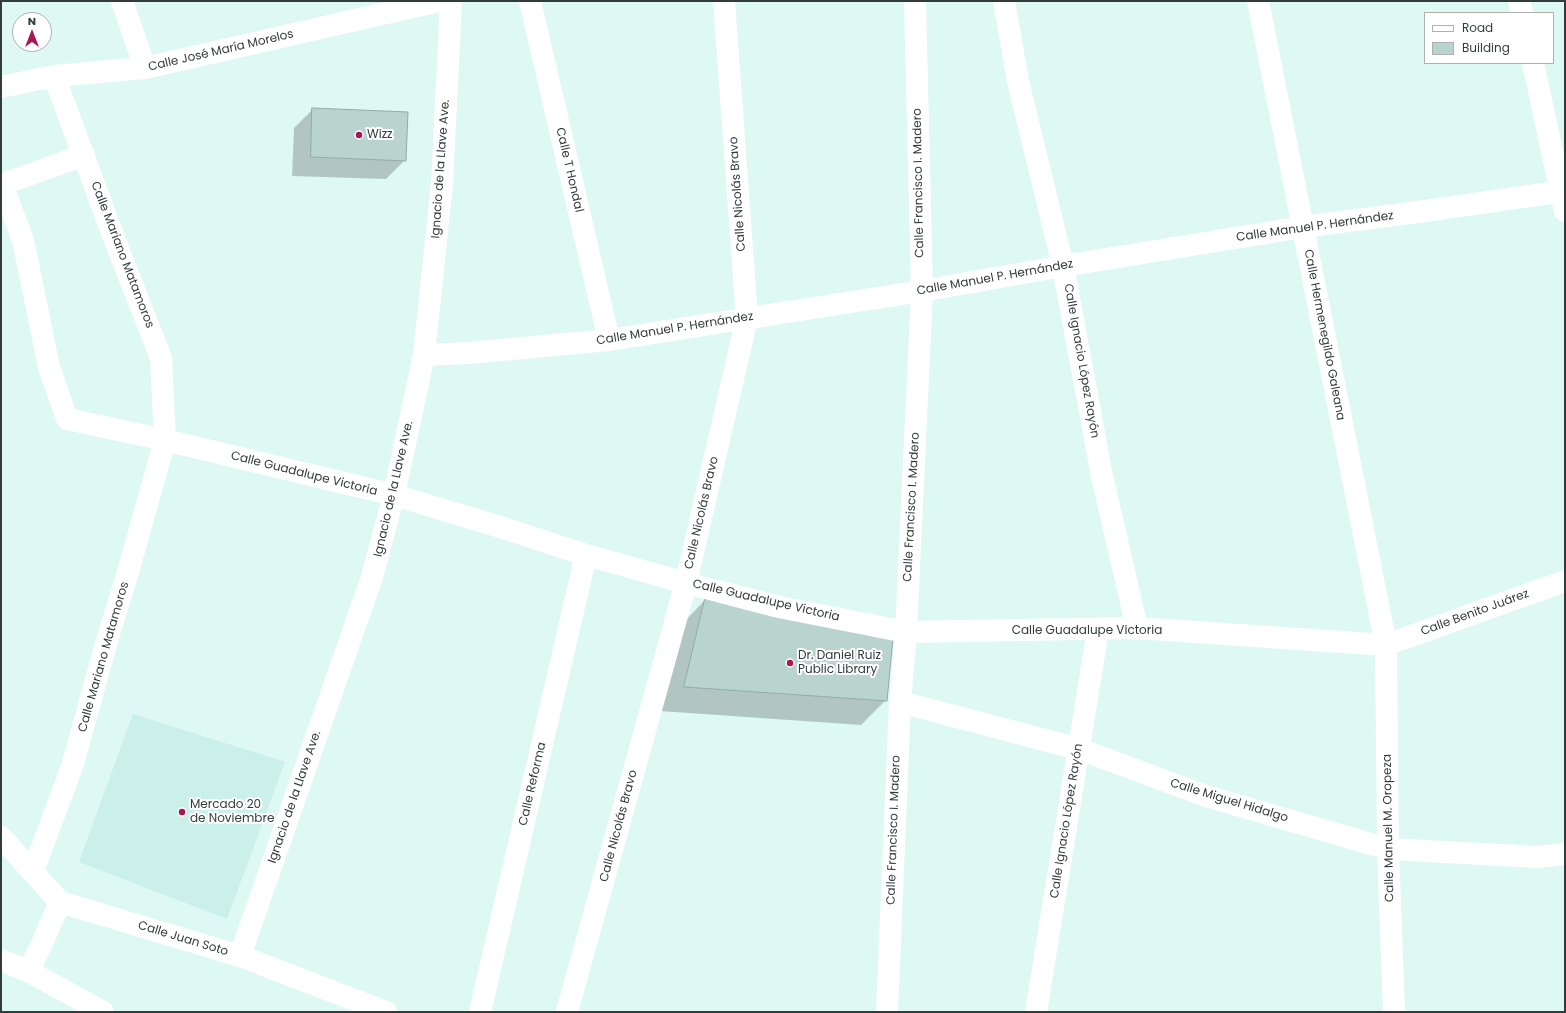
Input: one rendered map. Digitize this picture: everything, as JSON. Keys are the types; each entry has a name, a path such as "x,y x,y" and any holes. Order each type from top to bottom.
{"street":[{"path":"122,1 145,68"},
{"name":"Calle José María Morelos","path":"1,87 54,76 145,68 438,1"},
{"name":"Ignacio de la Llave Ave.","path":"240,956 372,577 394,496 424,355 442,184 451,1"},
{"name":"Calle T Hondal","path":"530,1 609,340"},
{"name":"Calle Nicolás Bravo","path":"567,1012 686,582 747,318 724,1"},
{"name":"Calle Francisco I. Madero","path":"886,1012 900,702 906,632 922,291 915,1"},
{"name":"Calle Ignacio López Rayón","path":"1004,1 1018,81 1063,266 1102,476 1137,628"},
{"name":"Calle Hermenegildo Galeana","path":"1258,1 1386,645"},
{"path":"1519,1 1522,12"},
{"path":"1533,64 1564,198"},
{"name":"Calle Mariano Matamoros","path":"33,871 72,767 108,637 128,576 165,440 161,358 54,76"},
{"path":"84,156 1,185 23,240 49,367 67,419 165,440"},
{"name":"Calle Manuel P. Hernández","path":"424,355 469,353 609,340 922,291 1063,266 1303,227 1426,211 1564,198"},
{"name":"Calle Guadalupe Victoria","path":"165,440 394,496 497,526 586,555 686,582 780,606 906,632 1098,630 1137,628 1386,645"},
{"name":"Calle Reforma","path":"480,1012 586,555"},
{"name":"Calle Benito Juárez","path":"1386,645 1565,581"},
{"name":"Calle Ignacio López Rayón","path":"1036,1012 1098,630"},
{"name":"Calle Manuel M. Oropeza","path":"1386,645 1388,849 1394,1012"},
{"name":"Calle Miguel Hidalgo","path":"900,702 1079,749 1206,796 1388,849 1538,857 1565,854"},
{"path":"1,837 60,902 28,972"},
{"name":"Calle Juan Soto","path":"60,902 240,956 386,1012"},
{"path":"1,960 28,972 103,1012"}],"shaded area":[{"name":"Mercado 20 de Noviembre","path":"133,714 285,762 227,919 79,862"}],"building":[{"name":"Wizz","path":"312,108 408,112 406,161 311,157"},
{"name":"Dr. Daniel Ruiz Public Library","path":"705,599 893,638 887,701 684,687"}],"place":[{"name":"Wizz","path":"359,135"},
{"name":"Dr. Daniel Ruiz Public Library","path":"790,663"},
{"name":"Mercado 20 de Noviembre","path":"182,812"}]}
